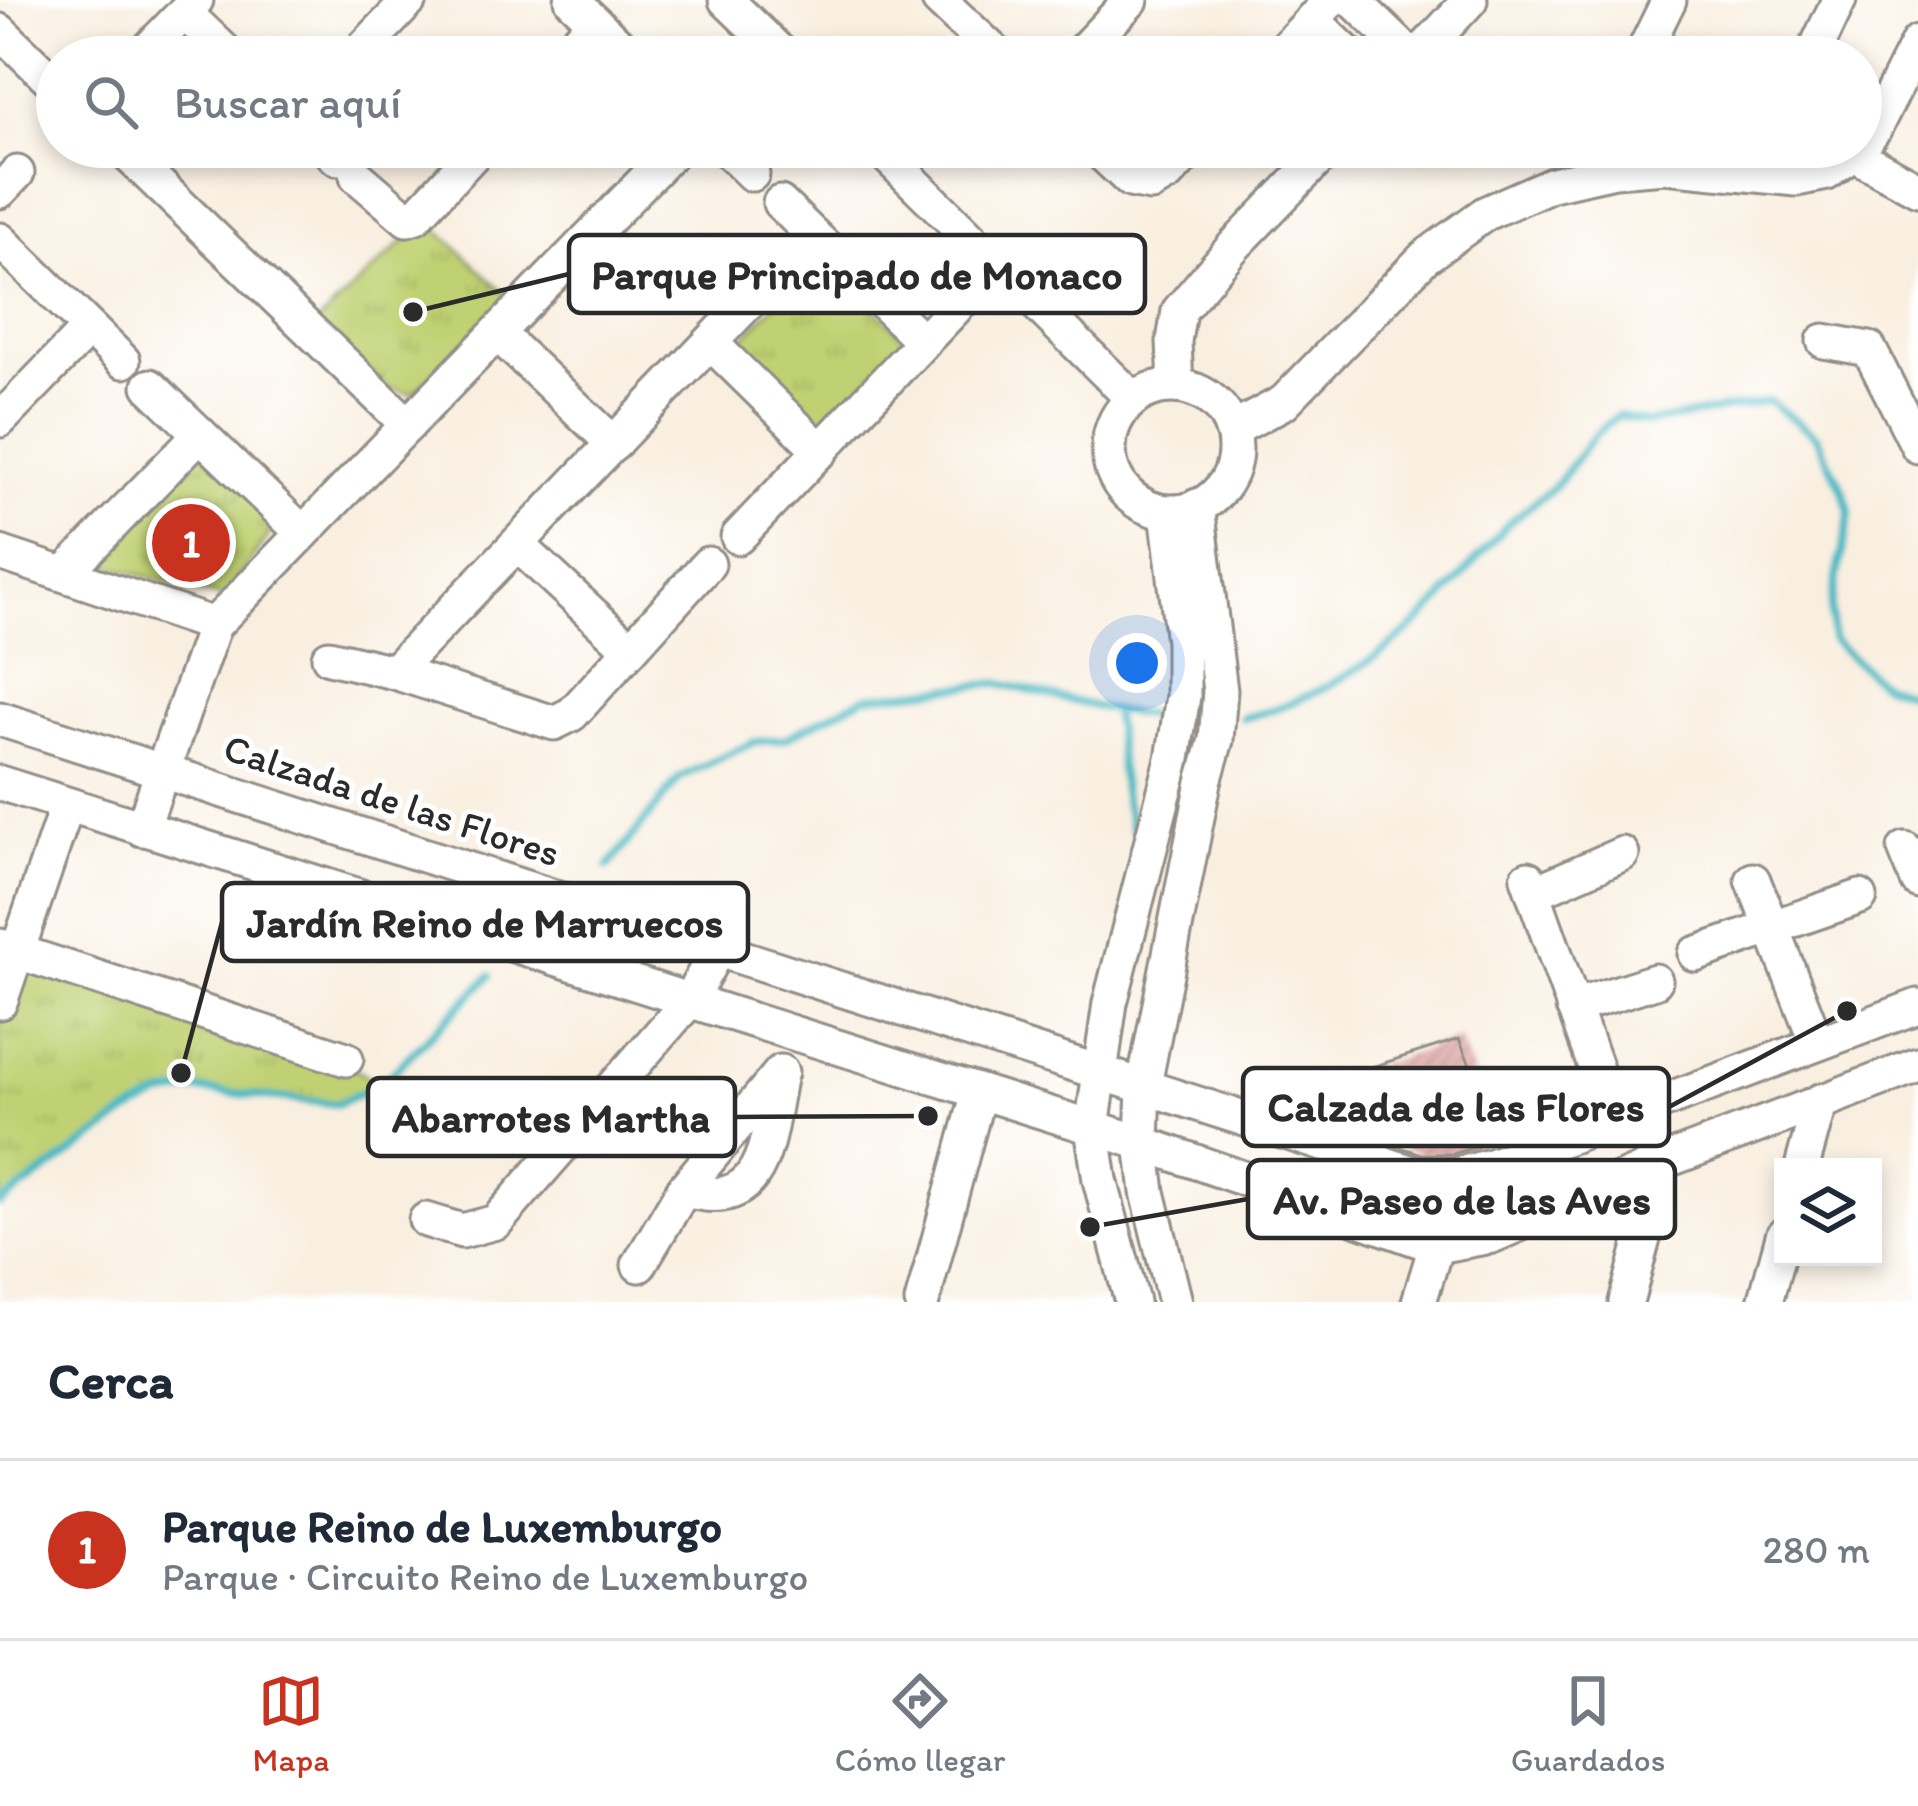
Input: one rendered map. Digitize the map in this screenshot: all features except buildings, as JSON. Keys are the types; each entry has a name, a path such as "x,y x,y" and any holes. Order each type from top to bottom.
{"street":[{"path":"375,36 410,0"},
{"path":"726,0 763,36"},
{"path":"939,0 978,36"},
{"path":"1097,36 1131,0"},
{"path":"1353,0 1392,36"},
{"path":"1435,36 1471,0"},
{"path":"1651,36 1669,0"},
{"path":"1822,36 1839,0"},
{"path":"161,36 190,6 214,36"},
{"path":"1296,36 1321,10 1338,36"},
{"path":"583,11 609,36"},
{"path":"0,31 36,66"},
{"path":"1882,113 1918,42"},
{"path":"1882,165 1918,189"},
{"path":"142,168 408,425"},
{"path":"349,168 406,220 416,216 461,168"},
{"path":"142,830 214,625 657,168"},
{"path":"746,168 752,174"},
{"path":"899,168 1133,399"},
{"path":"1117,168 1130,180 1151,184 1174,168"},
{"path":"1176,386 1174,341 1179,311 1310,168"},
{"path":"1232,430 1284,402 1441,246 1486,213 1580,168"},
{"path":"1775,168 1796,179 1833,168"},
{"path":"780,203 923,341"},
{"path":"394,672 813,235"},
{"path":"0,240 123,362"},
{"path":"738,537 963,300"},
{"path":"0,420 89,328"},
{"path":"497,333 614,444"},
{"path":"1824,341 1868,349 1918,446"},
{"path":"711,343 821,451"},
{"path":"150,386 303,533"},
{"path":"1176,386 1216,404 1232,430 1235,446 1229,475 1210,499 1182,509 1152,509 1126,494 1111,468 1110,438 1114,423 1133,399 1176,386"},
{"path":"64,574 200,434"},
{"path":"1132,1302 1100,1180 1092,1129 1110,1003 1184,696 1182,509"},
{"path":"1175,1302 1148,1192 1142,1143 1144,1085 1216,740 1220,691 1182,509"},
{"path":"517,544 630,649"},
{"path":"0,553 214,625"},
{"path":"329,657 394,672 554,723 572,713 707,564"},
{"name":"Calzada de las Flores","path":"0,719 1419,1175 1456,1175 1491,1166 1906,1010"},
{"path":"1169,771 1204,782"},
{"path":"0,784 1142,1143 1436,1246 1492,1236 1657,1164 1917,1066 1906,1010"},
{"path":"0,1002 8,949 67,805"},
{"path":"1613,1118 1530,886 1622,854"},
{"path":"1753,880 1817,1043"},
{"path":"1695,954 1860,897"},
{"path":"8,949 346,1059"},
{"path":"426,1220 462,1231 496,1222 689,1001 718,949"},
{"path":"1574,1007 1655,981"},
{"path":"638,1264 684,1189 718,1197 737,1192 753,1176 764,1153 793,1034"},
{"path":"922,1302 979,1092"},
{"path":"1804,1158 1820,1101"},
{"path":"1626,1302 1655,1194 1657,1164"},
{"path":"1419,1302 1436,1246"},
{"path":"1765,1302 1775,1266"}],"green space":[{"path":"427,219 510,299 412,394 387,388 315,325"},
{"path":"821,256 911,344 827,431 737,344"},
{"path":"199,450 279,521 224,598 100,564"},
{"path":"21,959 345,1061 380,1085 337,1104 198,1090 161,1096 127,1114 0,1204 0,1016"}],"waterway":[{"path":"1242,718 1316,691 1407,632 1618,416 1647,423 1769,401 1817,437 1850,513 1831,608 1832,639 1882,684 1918,696"},
{"path":"608,867 680,777 754,742 784,739 865,697 998,683 1101,708 1172,719"},
{"path":"1114,710 1132,828"},
{"path":"0,1204 127,1114 161,1096 197,1090 337,1104 380,1085 490,976"}],"place":[{"name":"Parque Principado de Monaco","path":"413,312"},
{"name":"Parque Reino de Luxemburgo","path":"191,543"},
{"name":"Calzada de las Flores","path":"1847,1011"},
{"name":"Jardín Reino de Marruecos","path":"181,1073"},
{"name":"Abarrotes Martha","path":"928,1116"},
{"name":"Av. Paseo de las Aves","path":"1090,1227"}]}
